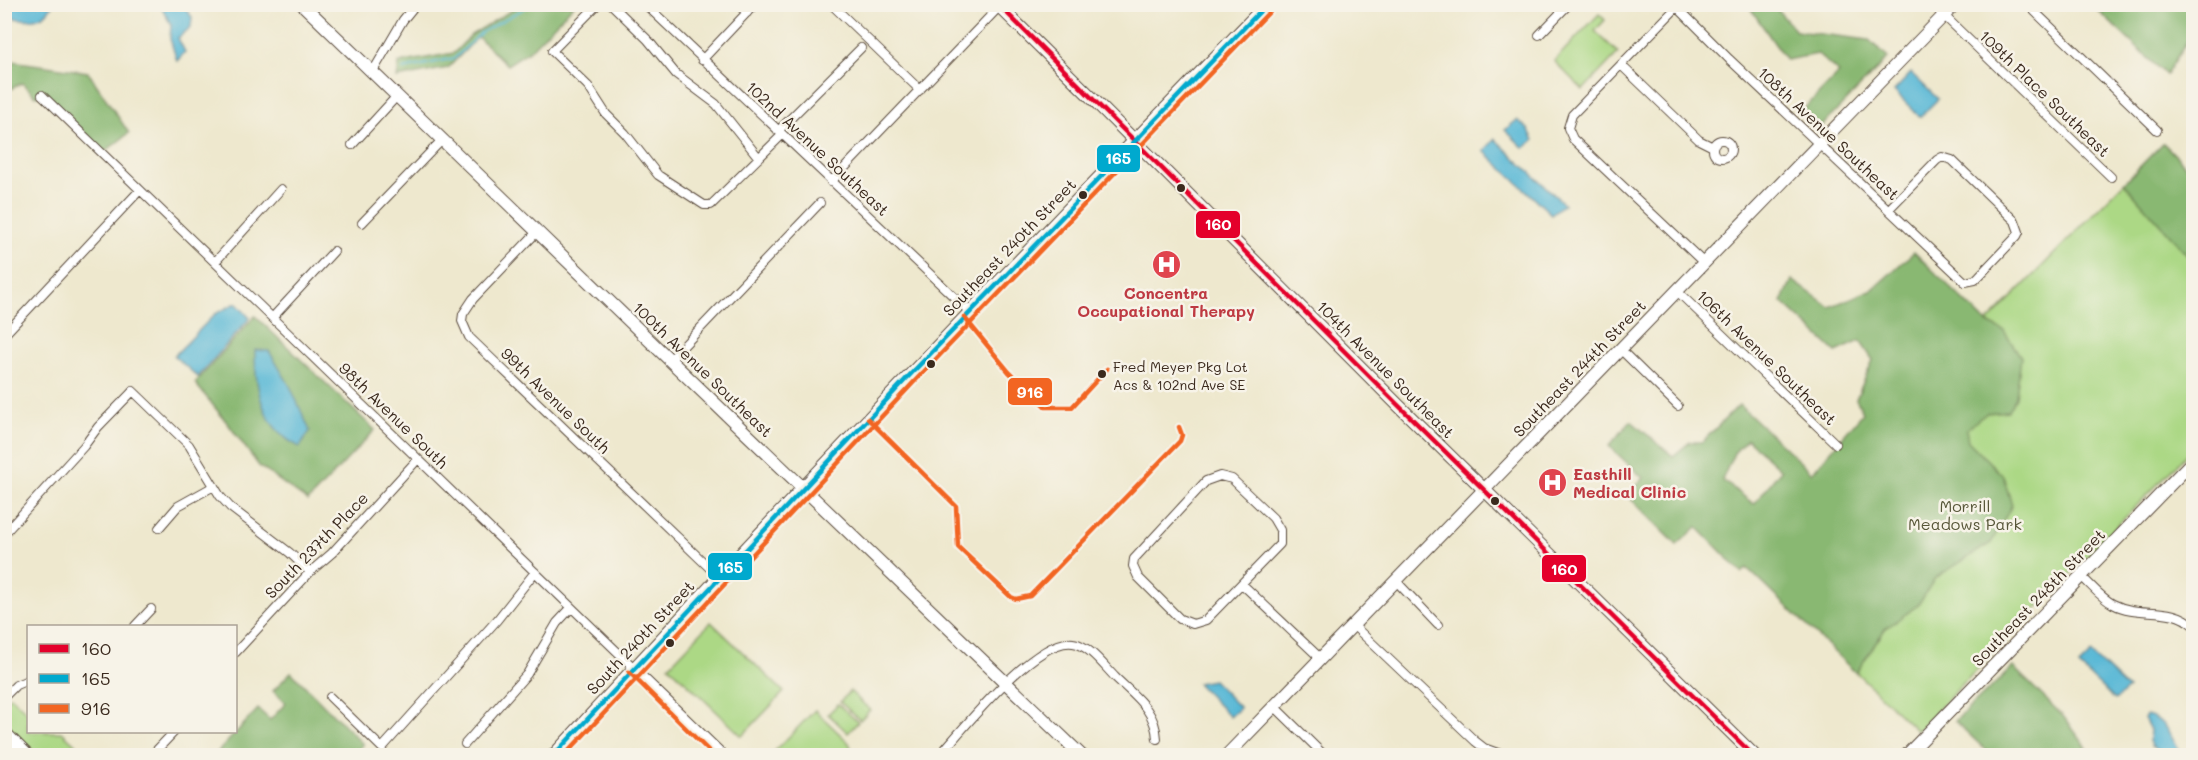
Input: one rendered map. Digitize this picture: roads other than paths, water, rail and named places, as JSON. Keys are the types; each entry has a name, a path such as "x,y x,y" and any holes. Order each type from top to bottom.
{"street":[{"name":"100th Avenue Southeast","path":"302,4 536,233 1082,756"},
{"path":"372,73 403,20 416,4"},
{"path":"598,4 552,51 588,86 606,114 625,133 658,175 704,205 711,205 759,158 861,48"},
{"path":"611,4 648,40 676,74 716,104 759,158"},
{"name":"102nd Avenue Southeast","path":"645,4 833,185 970,312"},
{"path":"738,4 747,13"},
{"path":"702,60 755,4"},
{"path":"831,4 920,90"},
{"name":"Southeast 240th Street","path":"802,488 1267,4"},
{"path":"1539,35 1569,4"},
{"name":"109th Place Southeast","path":"1932,4 2111,177"},
{"name":"Southeast 244th Street","path":"1226,756 1955,4"},
{"path":"2027,4 2157,130"},
{"path":"828,195 833,185 998,6"},
{"name":"104th Avenue Southeast","path":"998,6 1396,404 1755,756"},
{"path":"1675,6 1572,115 1568,128 1573,139 1704,263"},
{"name":"108th Avenue Southeast","path":"1675,6 1965,282 1975,280 2019,232 2015,220 1952,160 1942,158 1937,160 1889,209"},
{"path":"1621,65 1699,140 1713,147"},
{"name":"98th Avenue South","path":"42,95 722,754"},
{"path":"352,145 396,97"},
{"path":"362,223 441,141"},
{"path":"215,262 281,189"},
{"path":"4,335 140,190"},
{"path":"670,359 820,204"},
{"name":"99th Avenue South","path":"536,233 468,305 462,321 469,337 719,577"},
{"path":"273,317 334,251"},
{"name":"106th Avenue Southeast","path":"1677,291 1836,444"},
{"path":"1620,349 1678,406"},
{"path":"4,534 84,446 98,427 133,391 189,445 230,507 290,553 310,572"},
{"name":"South 237th Place","path":"237,651 310,572 332,553 418,459"},
{"name":"Southeast 248th Street","path":"1906,756 2193,460"},
{"path":"1220,476 1232,479 1273,518 1280,530 1281,537 1278,547 1242,584 1206,620 1193,624 1180,619 1138,577 1133,566 1134,559 1206,481 1220,476"},
{"path":"159,528 178,506 214,486"},
{"name":"South 240th Street","path":"553,756 802,488"},
{"path":"330,697 382,748 497,620 535,572"},
{"path":"2081,576 2114,605 2135,611 2170,613 2187,620 2193,626"},
{"path":"1396,581 1438,626"},
{"path":"1242,584 1320,658"},
{"path":"465,744 527,674 557,622 571,608"},
{"path":"137,625 151,609"},
{"path":"1353,625 1474,741 1484,748 1506,756"},
{"path":"939,756 1005,683 1024,666 1049,649 1068,642 1085,649 1149,711 1156,723 1158,739"},
{"path":"4,697 16,685 27,681"},
{"path":"1274,706 1325,756"},
{"path":"4,732 28,756"},
{"path":"151,756 173,733"}],"water":[{"path":"5,4 52,5 44,15 38,18 18,19 5,15"},
{"path":"157,5 182,5 192,17 191,27 178,38 185,52 177,61 170,39 171,25 163,10"},
{"path":"1911,73 1938,99 1920,117 1894,91"},
{"path":"1517,120 1528,129 1534,140 1524,148 1505,130"},
{"path":"1495,139 1564,204 1551,214 1484,151"},
{"path":"236,303 250,318 198,377 174,356 215,314"},
{"path":"255,350 269,351 290,386 310,431 300,447 277,430 269,419 259,393"},
{"path":"2091,654 2128,689 2115,700 2079,666"},
{"path":"1213,680 1240,708 1230,717 1197,683"},
{"path":"2146,715 2153,717 2164,726 2182,755 2165,755 2151,746 2150,730 2144,718"}],"waterway":[{"path":"403,69 455,58 482,32 532,4"}],"place":[{"name":"Concentra Occupational Therapy","path":"1166,264"},
{"name":"Fred Meyer Pkg Lot Acs & 102nd Ave SE","path":"1102,374"},
{"name":"Easthill Medical Clinic","path":"1552,482"}],"park label":[{"name":"Morrill Meadows Park","path":"1965,514"}]}
